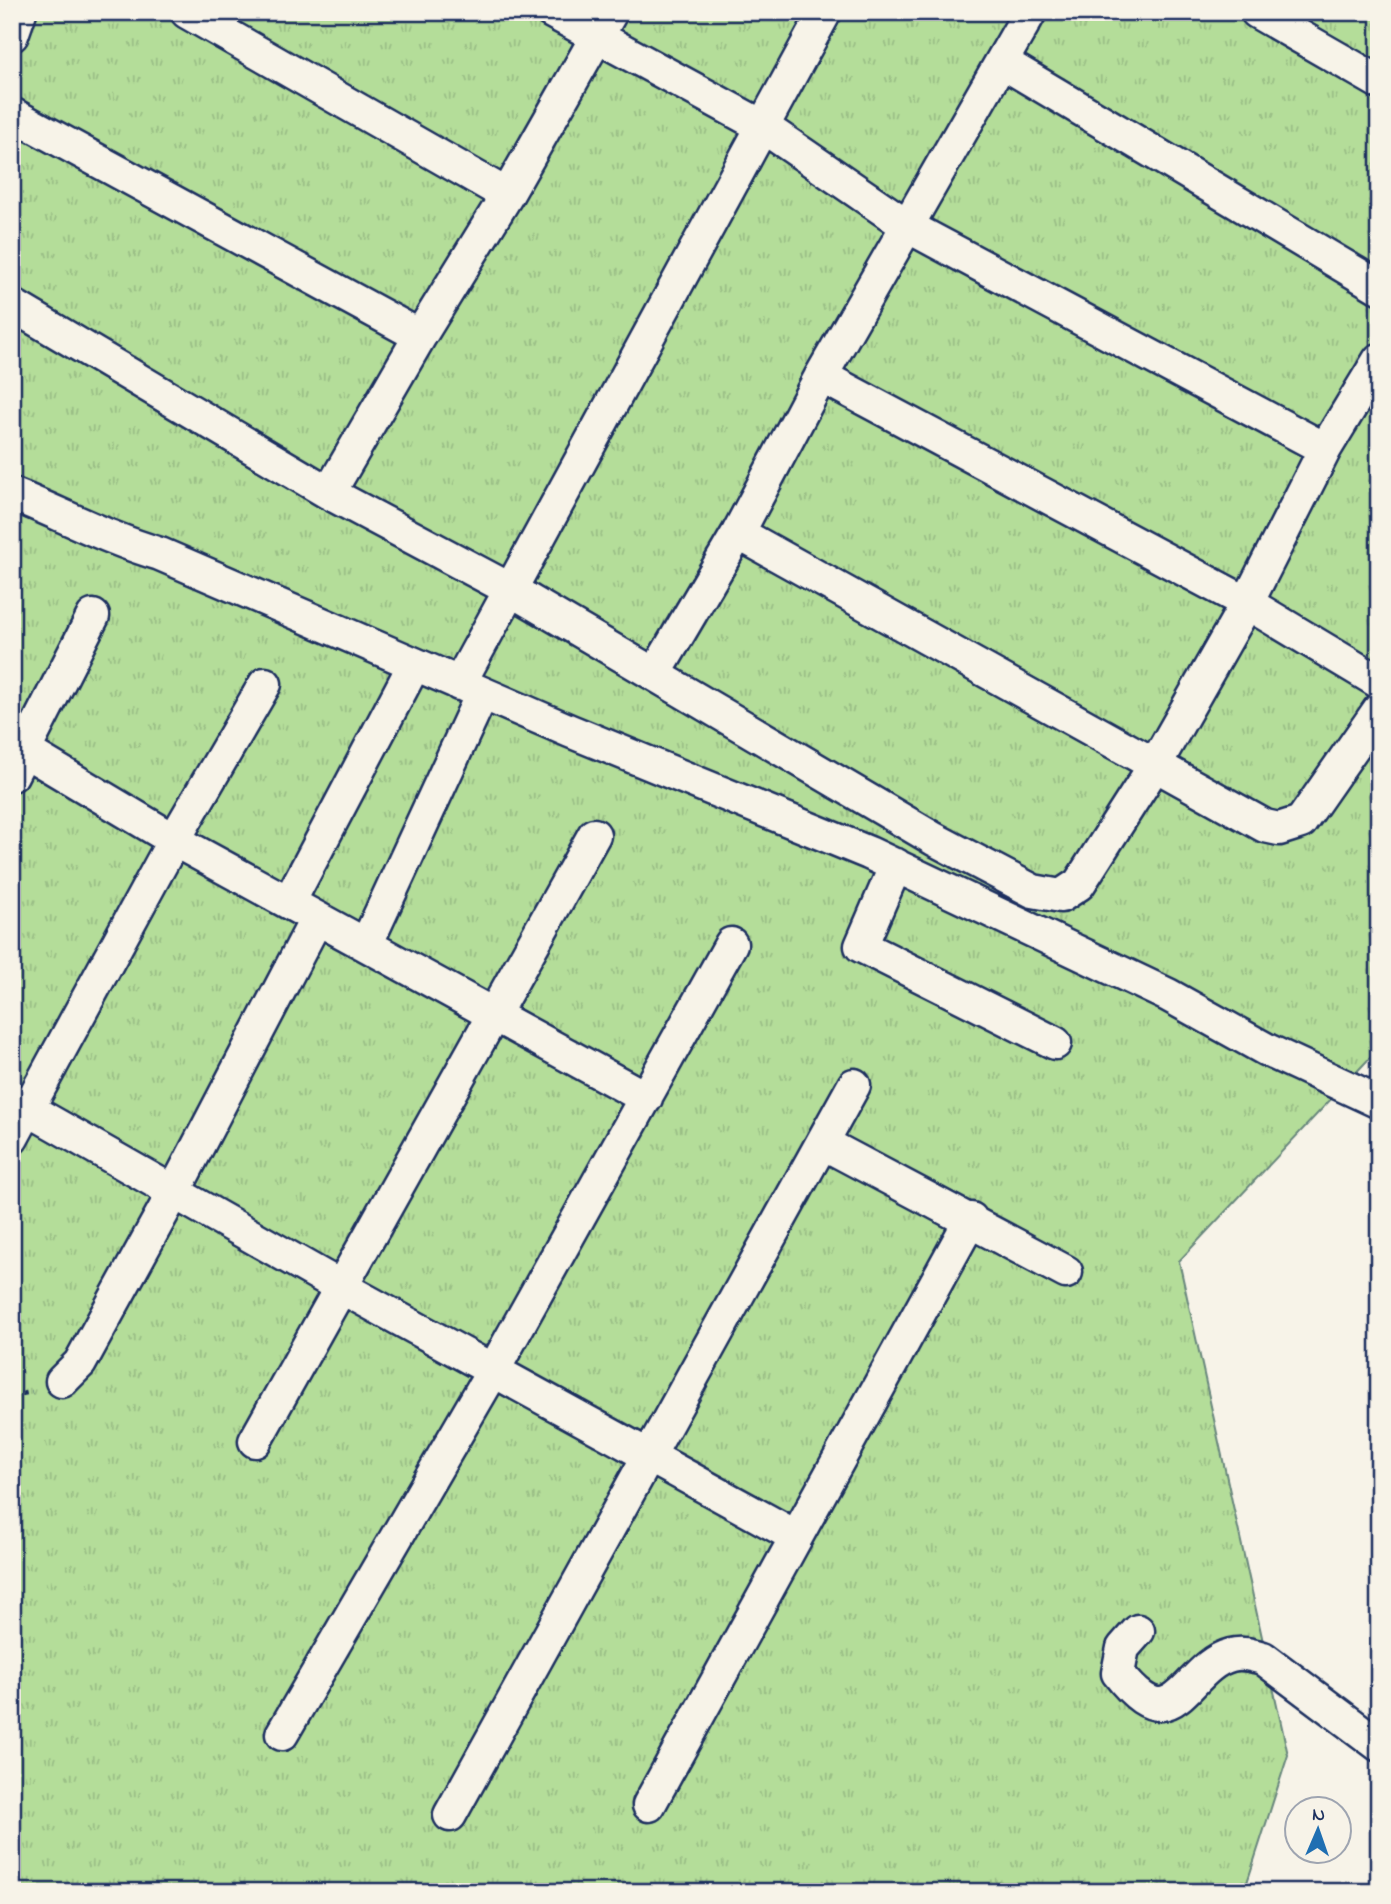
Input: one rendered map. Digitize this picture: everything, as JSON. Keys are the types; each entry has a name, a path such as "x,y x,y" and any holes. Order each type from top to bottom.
{"street":[{"path":"12,35 20,12"},
{"path":"187,12 507,195"},
{"path":"552,12 605,25 762,125 909,227 1325,449"},
{"path":"366,945 511,590 825,12"},
{"path":"655,674 738,533 821,376 909,227 1030,12"},
{"path":"1256,12 1379,82"},
{"path":"329,494 605,25"},
{"path":"1002,62 1379,286"},
{"path":"12,114 420,336"},
{"path":"12,305 329,494 511,590 934,839 1033,891 1061,896 1079,884 1155,765 1247,603 1325,449 1379,360"},
{"path":"821,376 1247,603 1379,682"},
{"path":"12,494 83,522 116,541 160,554 414,665 896,865 1168,995 1323,1078 1379,1102"},
{"path":"738,533 1265,826 1279,829 1301,822 1379,710"},
{"path":"93,616 18,763 174,839 646,1098"},
{"path":"289,902 414,665"},
{"path":"12,1138 20,1104 265,684"},
{"path":"256,1441 495,1017 594,835"},
{"path":"896,865 861,946 1055,1043"},
{"path":"62,1381 80,1363 174,1192 317,918"},
{"path":"282,1734 493,1371 731,944"},
{"path":"450,1815 854,1085"},
{"path":"20,1104 341,1287 651,1454 796,1536"},
{"path":"823,1143 971,1219 1066,1272"},
{"path":"649,1805 971,1219"},
{"path":"1138,1631 1123,1648 1118,1673 1129,1687 1150,1702 1163,1704 1177,1699 1215,1663 1230,1655 1247,1654 1263,1658 1379,1745"}],"green space":[{"path":"12,12 1379,12 1379,1048 1179,1261 1288,1755 1244,1892 12,1892"}]}
